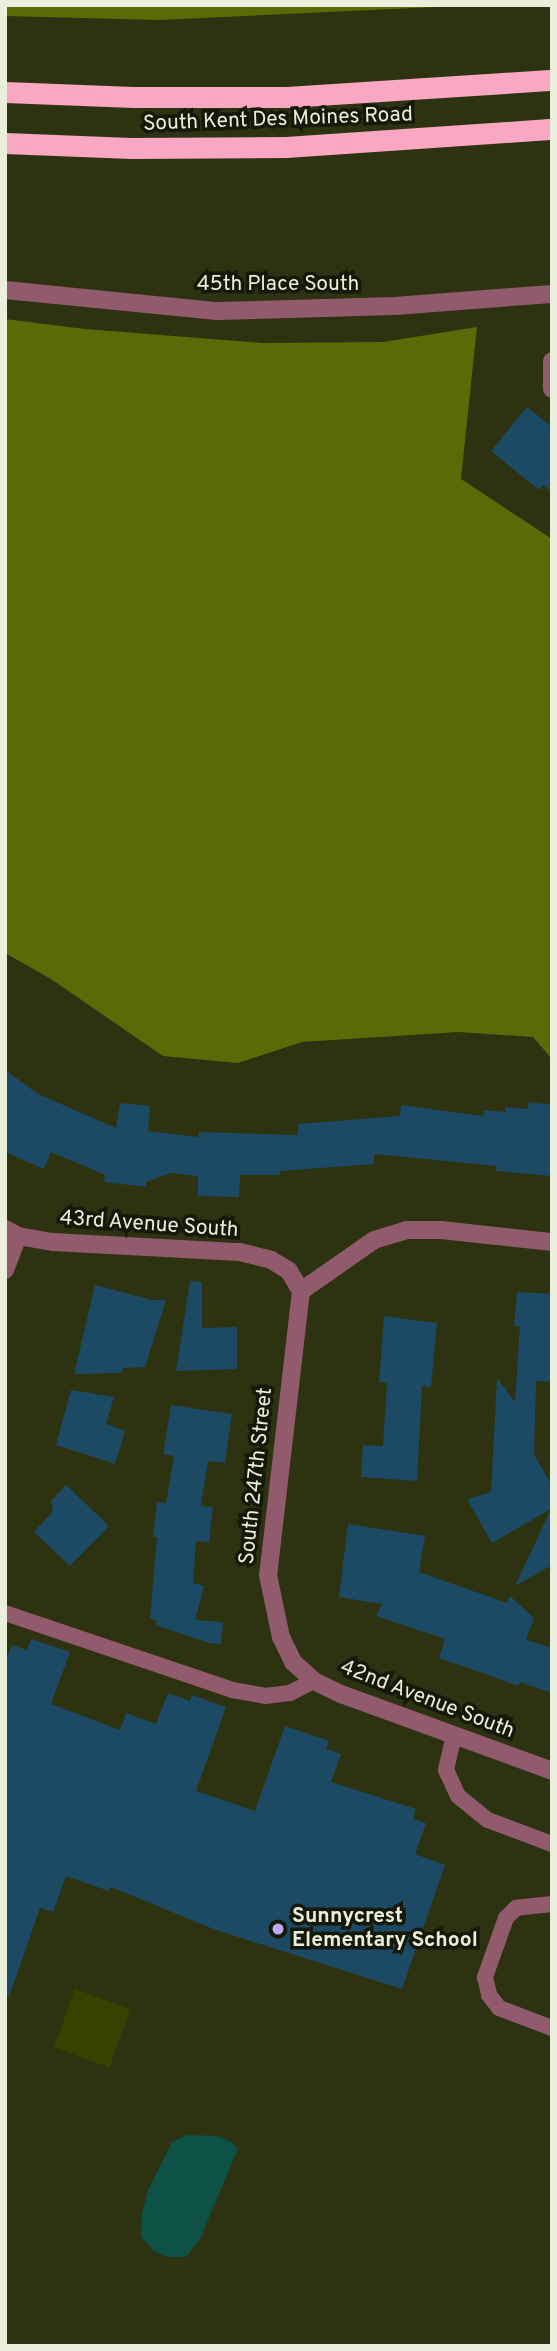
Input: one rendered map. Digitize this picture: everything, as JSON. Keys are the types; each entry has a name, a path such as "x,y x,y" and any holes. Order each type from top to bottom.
{"highway":[{"name":"South Kent Des Moines Road","path":"5,92 133,97 287,97 552,80"},
{"name":"South Kent Des Moines Road","path":"5,143 131,148 286,147 552,129"}],"street":[{"name":"45th Place South","path":"5,290 218,311 395,306 552,294"},
{"path":"552,361 552,389"},
{"path":"301,1292 374,1240 407,1230 441,1230 552,1242"},
{"path":"5,1270 12,1233"},
{"name":"43rd Avenue South","path":"12,1233 53,1242 240,1252 271,1260 289,1271 301,1292"},
{"name":"South 247th Street","path":"293,1662 281,1637 268,1575 301,1292"},
{"name":"42nd Avenue South","path":"293,1662 314,1681 341,1695 552,1771"}],"lane":[{"path":"5,1613 232,1689 265,1696 290,1693 314,1681"},
{"path":"454,1735 446,1770 458,1796 488,1820 552,1844"},
{"path":"552,1904 531,1904 516,1908 506,1918 485,1978 489,1995 499,2008 552,2028"}],"green space":[{"path":"5,5 479,5 160,20 5,16"},
{"path":"5,319 85,329 262,343 383,342 477,327 461,479 552,539 552,1059 533,1037 458,1032 302,1042 238,1063 163,1056 51,979 5,953"},
{"path":"75,1989 130,2009 109,2067 54,2047"}],"water":[{"path":"187,2135 216,2136 232,2142 238,2149 200,2239 186,2257 168,2257 154,2251 141,2237 142,2214 148,2190 172,2142"}],"building":[{"path":"527,407 552,427 552,492 543,485 539,490 491,451"},
{"path":"5,1070 38,1094 116,1128 120,1103 150,1106 148,1131 199,1137 199,1132 298,1135 298,1124 400,1116 401,1105 483,1116 484,1110 505,1112 506,1107 528,1109 529,1102 552,1105 552,1176 496,1171 497,1166 374,1154 374,1164 280,1171 280,1175 240,1175 239,1197 198,1196 198,1176 170,1173 146,1182 146,1187 104,1182 105,1175 51,1152 44,1169 5,1152"},
{"path":"190,1281 202,1282 202,1328 237,1327 237,1369 176,1371"},
{"path":"95,1285 152,1300 166,1300 145,1367 123,1368 122,1373 74,1374"},
{"path":"517,1292 552,1294 552,1382 536,1381 534,1454 552,1486 552,1565 515,1586 551,1509 492,1543 467,1499 491,1492 497,1378 515,1402 520,1326 514,1326"},
{"path":"384,1316 437,1323 431,1387 422,1386 417,1481 361,1477 363,1445 383,1446 387,1383 379,1382"},
{"path":"71,1390 114,1397 106,1424 125,1431 115,1464 56,1445"},
{"path":"171,1405 232,1414 225,1463 208,1461 201,1506 213,1507 209,1542 196,1541 193,1583 204,1586 195,1620 223,1622 221,1644 209,1643 156,1625 157,1621 150,1618 157,1537 153,1537 157,1502 166,1503 174,1456 163,1454"},
{"path":"66,1485 109,1526 70,1566 34,1532 53,1511 51,1501"},
{"path":"348,1524 425,1536 419,1572 507,1603 510,1596 534,1618 526,1640 552,1648 552,1693 520,1682 519,1686 439,1658 445,1639 376,1616 382,1604 339,1597"},
{"path":"31,1639 70,1652 51,1704 120,1730 126,1713 156,1724 168,1693 190,1701 192,1695 226,1707 196,1791 255,1811 285,1726 329,1741 326,1749 341,1754 331,1782 416,1809 413,1819 426,1823 415,1854 445,1865 402,1989 216,1930 111,1887 109,1891 66,1876 53,1912 40,1908 9,1997 5,1996 5,1663 12,1645 27,1650"}],"place":[{"name":"Sunnycrest Elementary School","path":"278,1929"}]}
